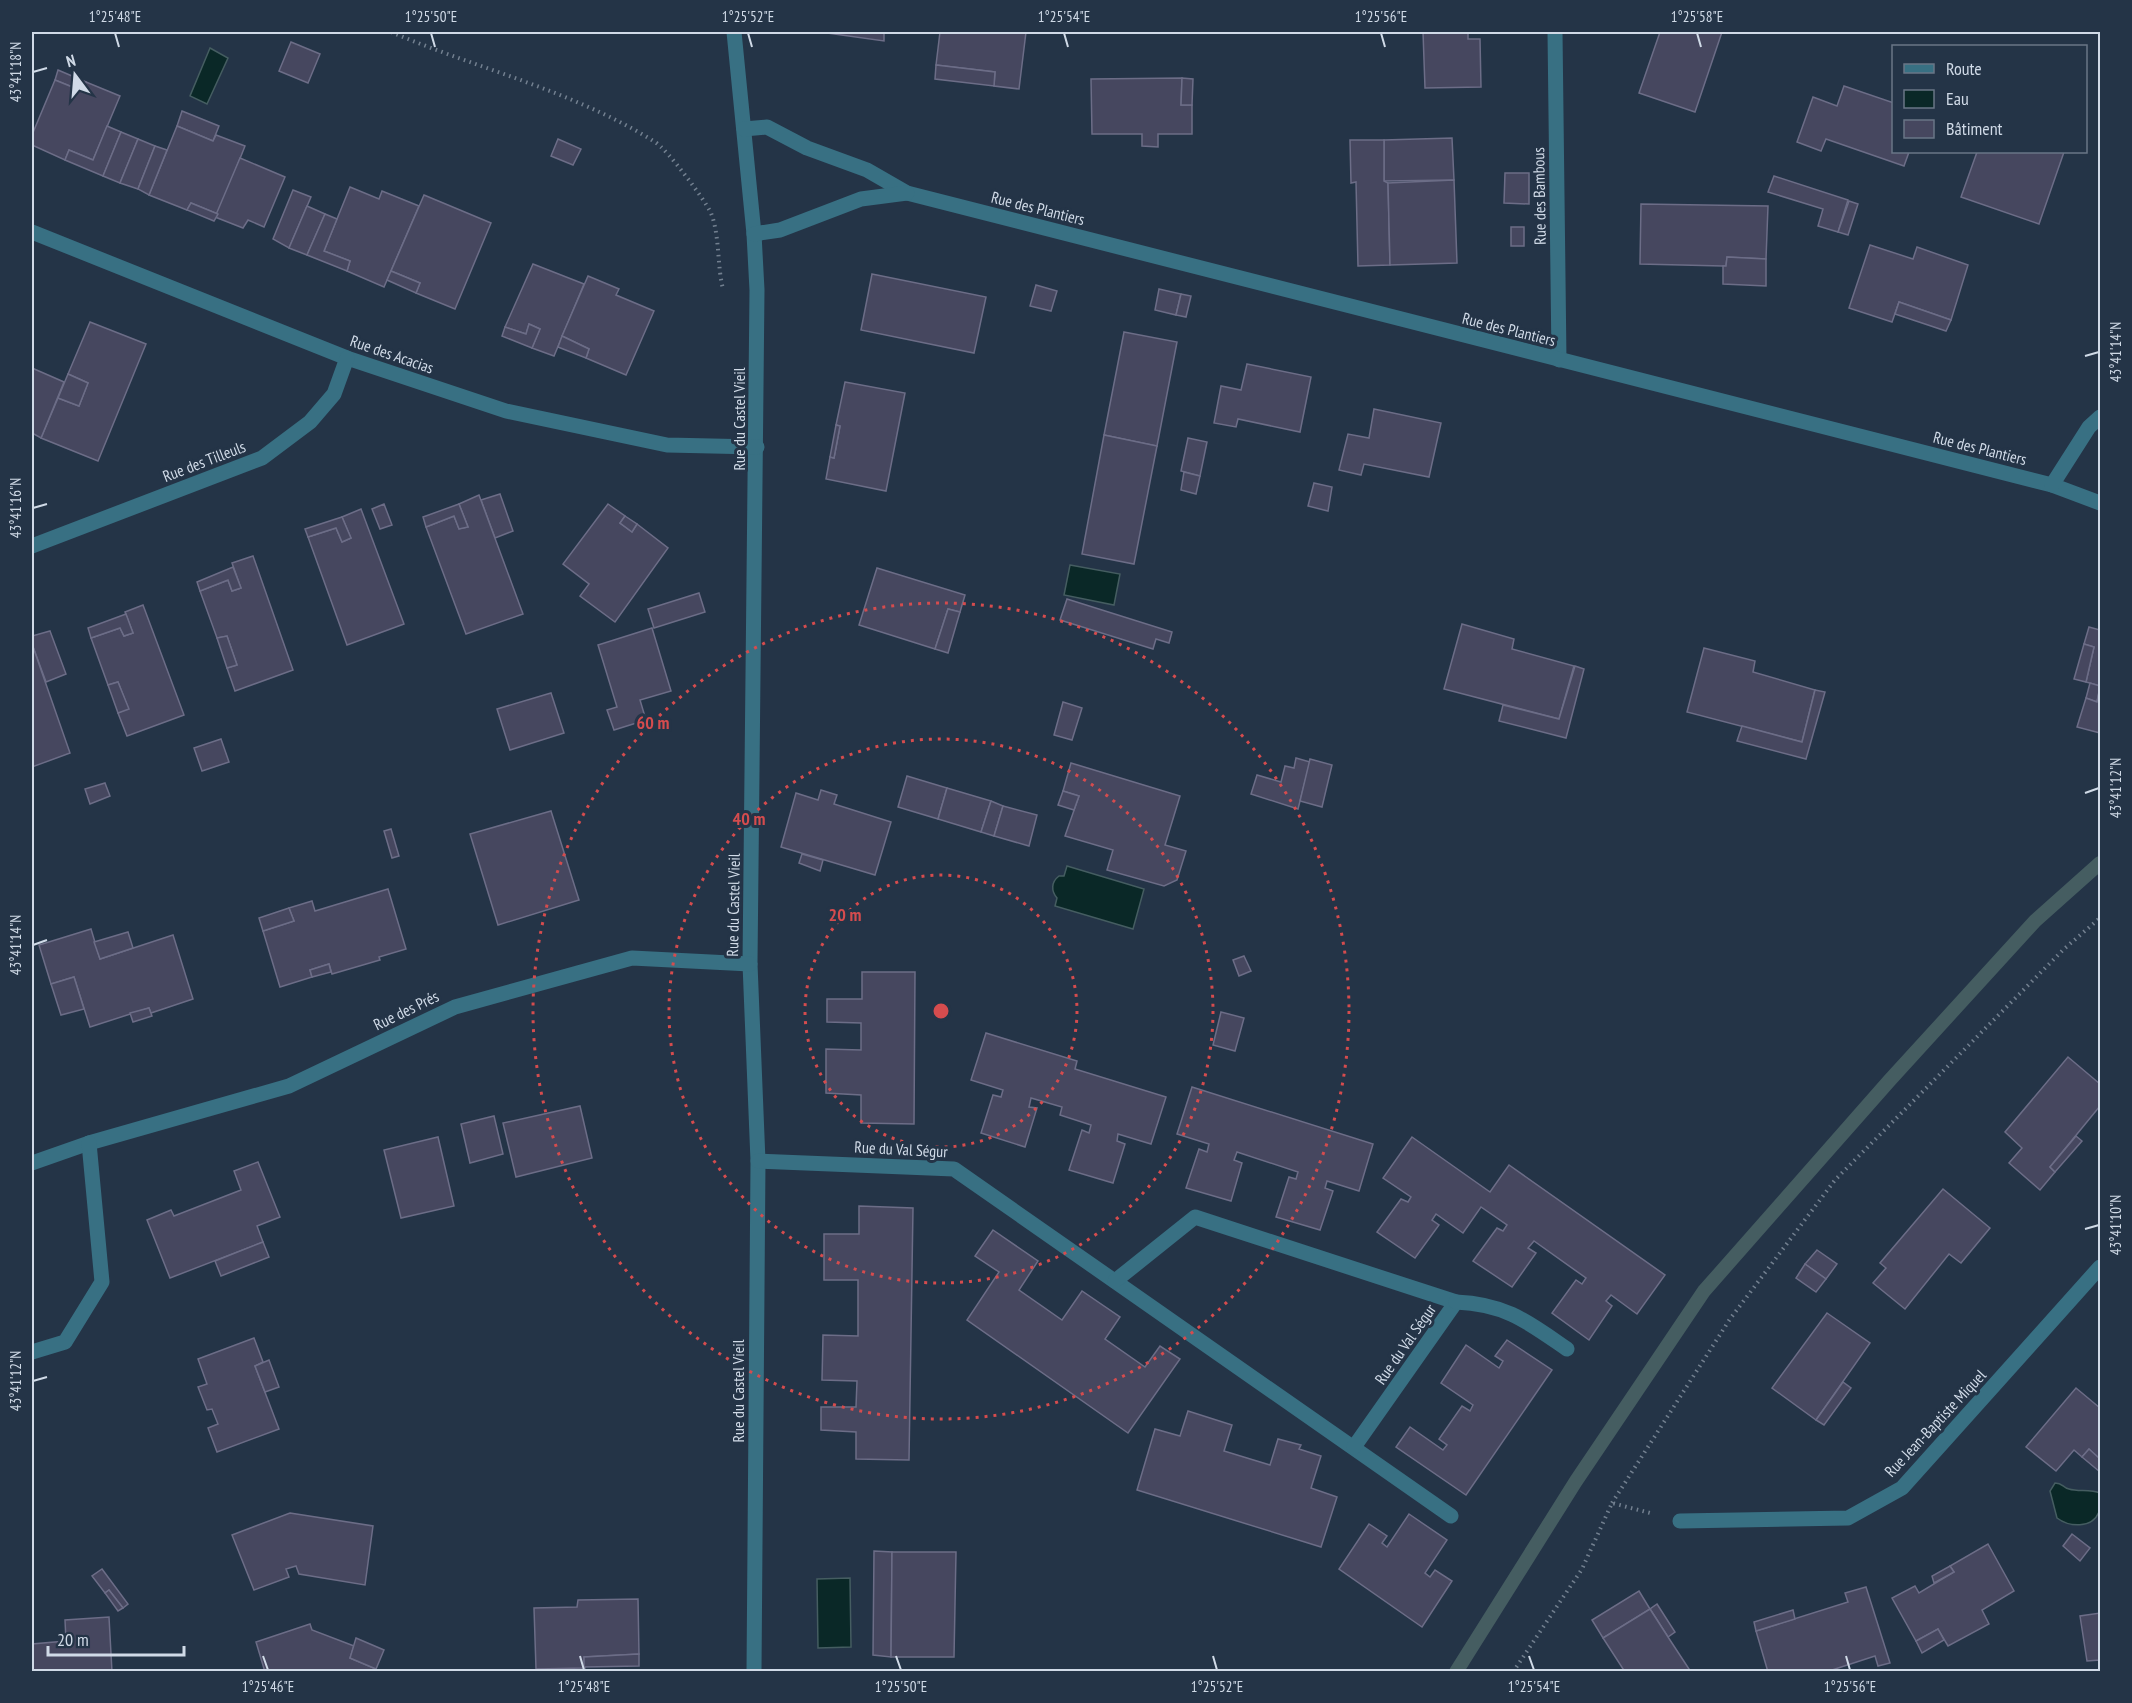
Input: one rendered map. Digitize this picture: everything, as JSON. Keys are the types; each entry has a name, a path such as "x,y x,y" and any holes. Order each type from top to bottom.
{"street":[{"name":"Rue du Castel Vieil","path":"734,32 754,234 757,290 750,964 758,1161 754,1671"},
{"name":"Rue des Bambous","path":"1555,32 1559,360"},
{"name":"Rue des Plantiers","path":"744,129 767,127 807,148 867,170 907,193 2052,485 2100,503"},
{"name":"Rue des Plantiers","path":"754,234 780,230 861,199 907,193"},
{"name":"Rue des Acacias","path":"32,232 347,358 506,411 667,445 757,447"},
{"name":"Rue des Tilleuls","path":"32,546 262,458 310,422 334,394 347,358"},
{"path":"2052,485 2089,427 2100,417"},
{"name":"Rue des Prés","path":"32,1163 89,1143 289,1086 455,1007 632,958 750,964"},
{"path":"32,1352 64,1342 102,1281 89,1143"},
{"name":"Rue du Val Ségur","path":"758,1161 954,1169 1115,1281 1354,1447 1456,1302 1195,1217 1115,1281"},
{"name":"Rue Jean-Baptiste Miquel","path":"1680,1521 1848,1518 1902,1488 2100,1268"},
{"path":"1456,1302 1480,1303 1518,1315 1567,1349"},
{"path":"1354,1447 1451,1516"}],"path":[{"path":"391,32 449,56 569,99 657,143 700,195 711,214 723,289 757,290"},
{"path":"1514,1671 1582,1569 1612,1503 1730,1319 1835,1180 2064,949 2100,918"},
{"path":"1612,1503 1680,1521"}],"water":[{"path":"210,48 228,58 207,104 190,96"},
{"path":"1070,565 1120,574 1114,605 1064,595"},
{"path":"1067,866 1144,889 1133,929 1055,906 1057,898 1053,884 1056,878 1064,876"},
{"path":"2055,1483 2073,1490 2100,1493 2101,1508 2096,1518 2086,1524 2074,1525 2057,1518 2050,1491"},
{"path":"850,1578 851,1647 818,1648 817,1579"}],"building":[{"path":"820,32 884,32 884,41"},
{"path":"940,32 1026,32 1019,89 994,86 995,72 936,65"},
{"path":"1423,32 1468,32 1468,39 1480,39 1481,87 1425,88"},
{"path":"1660,32 1722,32 1695,112 1639,93"},
{"path":"291,42 320,54 308,83 279,71"},
{"path":"936,65 995,72 994,86 935,79"},
{"path":"58,70 86,82 82,91 55,80"},
{"path":"1182,78 1181,105 1192,105 1192,134 1158,134 1158,147 1142,146 1142,134 1092,134 1091,79"},
{"path":"1182,78 1193,79 1192,105 1181,105"},
{"path":"55,80 82,91 86,82 120,96 93,160 69,150 65,160 32,145 32,135"},
{"path":"1844,86 1892,102 1892,153 1909,153 1904,166 1826,139 1821,151 1797,142 1813,97 1837,106"},
{"path":"182,111 219,126 213,141 177,126"},
{"path":"107,126 121,132 103,176 65,160 69,150 93,160"},
{"path":"177,126 213,141 216,135 245,146 218,214 191,203 187,210 149,195"},
{"path":"121,132 138,139 120,183 103,176"},
{"path":"1452,138 1454,180 1384,181 1384,140"},
{"path":"138,139 155,146 138,189 120,183"},
{"path":"558,139 581,149 573,165 551,156"},
{"path":"1350,140 1384,140 1384,181 1388,183 1390,265 1358,266 1356,182 1351,183"},
{"path":"155,146 167,150 149,195 138,189"},
{"path":"1977,153 2064,153 2039,224 1961,197"},
{"path":"240,158 285,177 264,227 248,220 243,228 215,217"},
{"path":"1505,173 1529,173 1529,204 1504,203"},
{"path":"1774,176 1848,200 1838,232 1818,226 1823,209 1768,192"},
{"path":"1454,180 1457,263 1390,265 1388,183"},
{"path":"350,187 379,199 382,191 419,206 384,287 347,271 350,261 324,251"},
{"path":"293,190 311,197 289,248 273,239"},
{"path":"424,195 491,223 455,309 416,293 420,283 391,271"},
{"path":"1849,201 1858,204 1848,235 1838,232"},
{"path":"191,203 218,214 214,221 187,210"},
{"path":"1641,204 1768,206 1766,259 1727,257 1726,266 1640,264"},
{"path":"307,206 325,214 307,255 289,248"},
{"path":"325,214 337,219 324,251 350,261 347,271 307,255"},
{"path":"1511,227 1524,227 1524,246 1511,246"},
{"path":"1870,245 1913,259 1917,247 1968,265 1951,320 1899,302 1892,322 1849,308"},
{"path":"1727,257 1766,259 1766,286 1723,284 1723,266 1726,266"},
{"path":"533,264 584,284 554,356 532,348 540,329 529,324 526,334 505,327"},
{"path":"391,271 420,283 416,293 387,280"},
{"path":"872,274 986,297 974,353 861,330"},
{"path":"588,276 619,289 616,295 654,311 626,375 586,358 589,349 562,336"},
{"path":"1036,285 1057,291 1051,311 1030,306"},
{"path":"1159,289 1181,294 1176,315 1155,310"},
{"path":"1181,294 1191,296 1186,317 1176,315"},
{"path":"1899,302 1951,320 1946,331 1895,314"},
{"path":"90,322 146,344 98,461 41,438 58,398 79,406 88,383 68,374"},
{"path":"529,324 540,329 532,348 502,336 505,327 526,334"},
{"path":"1124,332 1177,342 1157,446 1104,435"},
{"path":"562,336 589,349 586,358 558,347"},
{"path":"1247,364 1311,377 1300,432 1238,419 1236,427 1214,423 1221,386 1241,390"},
{"path":"32,368 64,382 41,438 32,433"},
{"path":"68,374 88,383 79,406 58,398"},
{"path":"845,382 905,393 886,491 826,479 830,457 834,458 840,426 836,425"},
{"path":"1374,409 1441,423 1429,477 1364,464 1361,475 1339,470 1348,434 1369,438"},
{"path":"836,425 840,426 834,458 830,457"},
{"path":"1104,435 1157,446 1134,564 1082,554"},
{"path":"1188,438 1207,442 1200,476 1181,471"},
{"path":"1184,472 1200,476 1196,494 1181,490"},
{"path":"1314,483 1332,487 1328,511 1308,506"},
{"path":"500,494 513,531 495,538 481,500"},
{"path":"479,495 523,614 466,634 426,527 454,516 459,529 468,527 459,504"},
{"path":"384,504 392,525 380,529 372,509"},
{"path":"459,504 468,527 459,529 454,516 426,527 423,517"},
{"path":"608,504 625,516 620,523 632,532 637,524 668,548 615,622 580,596 589,584 563,564"},
{"path":"361,509 404,624 347,645 308,537 336,528 342,542 351,538 342,517"},
{"path":"625,516 637,524 632,532 620,523"},
{"path":"342,517 351,538 342,542 336,528 308,537 305,529"},
{"path":"253,556 293,670 235,691 227,668 237,665 227,636 217,638 200,591 228,580 232,591 241,588 232,563"},
{"path":"233,567 241,588 232,591 228,580 200,591 197,582"},
{"path":"877,568 965,595 960,612 948,609 935,649 859,625"},
{"path":"699,593 705,612 654,628 648,609"},
{"path":"1067,599 1172,632 1169,643 1156,639 1153,649 1060,620"},
{"path":"143,605 184,715 127,736 118,713 128,708 118,682 108,685 91,638 120,628 124,636 133,633 125,612"},
{"path":"948,609 960,612 948,653 935,649"},
{"path":"126,614 133,633 124,636 120,628 91,638 88,628"},
{"path":"1462,624 1514,639 1512,649 1574,666 1559,719 1444,689"},
{"path":"2089,627 2100,630 2100,686 2086,682 2094,647 2084,644"},
{"path":"652,628 671,691 640,700 646,720 614,730 607,710 617,707 598,645"},
{"path":"50,631 66,674 46,682 32,644 32,636"},
{"path":"227,636 237,665 227,668 217,638"},
{"path":"32,644 70,753 32,767"},
{"path":"2084,644 2094,647 2086,682 2074,679"},
{"path":"1704,648 1755,661 1753,672 1815,690 1802,742 1687,712"},
{"path":"1575,666 1584,669 1566,738 1499,721 1503,705 1559,719"},
{"path":"118,682 129,709 118,713 108,685"},
{"path":"2090,683 2100,686 2097,702 2086,698"},
{"path":"2100,688 2100,733 2077,727 2086,698 2097,702"},
{"path":"1815,690 1825,692 1806,759 1737,741 1742,726 1802,742"},
{"path":"551,693 564,733 510,750 497,709"},
{"path":"1063,702 1082,708 1072,740 1054,735"},
{"path":"221,739 229,762 202,771 194,748"},
{"path":"1296,758 1310,762 1298,809 1251,794 1257,775 1281,782 1285,766 1294,768"},
{"path":"1310,759 1332,765 1322,807 1300,801"},
{"path":"1071,763 1180,796 1165,845 1186,851 1177,880 1164,886 1107,870 1113,850 1065,836 1079,796 1063,791"},
{"path":"907,776 947,788 938,819 898,807"},
{"path":"105,783 110,796 90,804 85,789"},
{"path":"947,788 991,801 981,832 938,819"},
{"path":"821,790 837,795 834,804 891,822 875,875 781,847 796,793 818,800"},
{"path":"1063,791 1079,796 1074,810 1058,805"},
{"path":"991,801 1003,806 994,836 981,832"},
{"path":"1003,806 1037,815 1029,846 994,836"},
{"path":"551,811 579,900 498,925 470,834"},
{"path":"391,829 399,856 392,858 384,831"},
{"path":"802,854 823,860 820,871 799,863"},
{"path":"388,889 406,949 379,957 380,960 332,974 329,964 310,970 312,977 280,987 263,931 294,921 289,908 312,901 315,911"},
{"path":"289,908 294,921 263,931 259,918"},
{"path":"91,929 100,959 173,935 193,999 151,1013 149,1008 90,1027 74,977 51,984 39,945"},
{"path":"128,932 133,948 100,959 94,942"},
{"path":"1244,956 1251,971 1239,976 1233,960"},
{"path":"329,964 331,972 312,977 310,970"},
{"path":"862,972 915,972 914,1124 861,1123 861,1095 826,1093 826,1049 861,1050 861,1023 827,1022 827,999 862,999"},
{"path":"74,977 84,1009 61,1015 51,984"},
{"path":"149,1008 152,1016 133,1022 130,1013"},
{"path":"1221,1012 1244,1018 1235,1051 1213,1045"},
{"path":"986,1033 1077,1061 1075,1069 1166,1097 1151,1144 1118,1134 1117,1141 1125,1144 1113,1183 1069,1170 1082,1130 1089,1133 1091,1125 1060,1115 1062,1107 1031,1098 1029,1107 1037,1108 1025,1147 981,1133 993,1095 1001,1097 1003,1090 971,1080"},
{"path":"2068,1057 2100,1084 2100,1106 2050,1167 2055,1172 2040,1190 2009,1163 2022,1148 2005,1132"},
{"path":"1192,1087 1373,1144 1359,1191 1327,1181 1325,1188 1333,1191 1320,1230 1276,1217 1289,1177 1296,1179 1298,1172 1237,1152 1234,1160 1242,1163 1231,1201 1186,1188 1199,1149 1207,1152 1209,1144 1177,1134"},
{"path":"580,1106 592,1158 516,1177 503,1123"},
{"path":"494,1116 503,1154 470,1163 461,1124"},
{"path":"2076,1136 2082,1141 2055,1172 2050,1167"},
{"path":"438,1137 454,1206 401,1218 384,1150"},
{"path":"1412,1137 1490,1192 1509,1165 1665,1275 1637,1314 1611,1295 1606,1301 1612,1306 1589,1340 1552,1313 1576,1280 1582,1284 1586,1278 1534,1241 1528,1248 1536,1253 1512,1287 1473,1261 1497,1228 1503,1231 1507,1225 1481,1207 1463,1233 1436,1214 1432,1220 1439,1225 1415,1258 1377,1232 1401,1199 1408,1202 1411,1197 1383,1178"},
{"path":"258,1162 280,1217 257,1226 263,1242 170,1278 147,1220 171,1210 174,1216 241,1190 234,1171"},
{"path":"1943,1189 1990,1228 1961,1263 1949,1254 1905,1309 1873,1283 1886,1268 1880,1263"},
{"path":"859,1206 913,1208 909,1460 856,1459 856,1432 821,1430 821,1407 856,1407 857,1381 822,1380 823,1335 858,1336 858,1280 824,1280 824,1234 859,1234"},
{"path":"993,1230 1038,1261 1019,1290 1062,1320 1082,1291 1120,1317 1105,1339 1145,1367 1160,1346 1180,1359 1128,1433 967,1320 999,1272 975,1256"},
{"path":"263,1242 269,1257 221,1276 215,1261"},
{"path":"1817,1250 1837,1264 1826,1279 1805,1264"},
{"path":"1805,1264 1826,1279 1816,1292 1796,1278"},
{"path":"1827,1313 1870,1343 1816,1420 1772,1388"},
{"path":"254,1338 263,1362 255,1366 279,1429 217,1452 208,1428 218,1424 212,1409 207,1410 198,1387 207,1384 198,1359"},
{"path":"1507,1340 1552,1370 1466,1495 1396,1447 1410,1427 1443,1450 1447,1445 1439,1439 1462,1406 1470,1411 1473,1405 1441,1383 1466,1345 1499,1368 1503,1361 1495,1356"},
{"path":"269,1360 279,1387 265,1392 255,1366"},
{"path":"1843,1382 1851,1388 1824,1425 1816,1420"},
{"path":"2076,1388 2100,1408 2100,1459 2089,1449 2082,1457 2074,1450 2056,1471 2026,1447"},
{"path":"1188,1411 1232,1425 1224,1451 1270,1465 1278,1439 1301,1445 1299,1449 1321,1456 1311,1488 1337,1497 1321,1547 1137,1490 1155,1429 1180,1436"},
{"path":"2089,1449 2100,1459 2100,1472 2082,1457"},
{"path":"290,1513 373,1526 365,1585 299,1574 296,1566 286,1569 289,1577 254,1590 232,1535"},
{"path":"1409,1514 1447,1540 1425,1573 1430,1577 1435,1570 1452,1581 1422,1627 1339,1569 1369,1524 1387,1536 1382,1543 1387,1547"},
{"path":"2072,1534 2090,1548 2080,1561 2063,1546"},
{"path":"1988,1544 2014,1591 1982,1610 1989,1624 1948,1646 1938,1629 1916,1641 1892,1598 1915,1586 1919,1593 1954,1572 1950,1566"},
{"path":"874,1551 892,1552 891,1657 873,1655"},
{"path":"892,1552 956,1552 954,1657 891,1657"},
{"path":"1950,1566 1954,1572 1934,1583 1932,1576"},
{"path":"102,1569 128,1604 123,1608 109,1590 105,1593 92,1576"},
{"path":"1866,1587 1890,1663 1878,1666 1875,1656 1826,1672 1768,1672 1756,1631 1848,1602 1845,1593"},
{"path":"109,1590 123,1608 118,1611 105,1593"},
{"path":"1639,1591 1650,1609 1603,1638 1592,1620"},
{"path":"638,1599 639,1654 584,1657 585,1668 536,1669 534,1608 577,1607 578,1600"},
{"path":"1657,1604 1675,1632 1668,1637 1650,1609"},
{"path":"1650,1609 1691,1672 1625,1672 1603,1638"},
{"path":"1793,1610 1795,1619 1756,1631 1754,1622"},
{"path":"2100,1613 2100,1660 2087,1661 2080,1616"},
{"path":"109,1617 112,1672 32,1672 32,1644 66,1641 65,1620"},
{"path":"310,1624 312,1630 354,1646 350,1658 376,1669 375,1672 265,1672 256,1642"},
{"path":"1938,1629 1944,1640 1922,1653 1916,1641"},
{"path":"356,1638 384,1650 376,1669 350,1658"},
{"path":"639,1654 639,1666 584,1667 584,1657"}],"waterway":[{"path":"1456,1672 1576,1481 1704,1291 1889,1081 2035,921 2100,863"}]}
